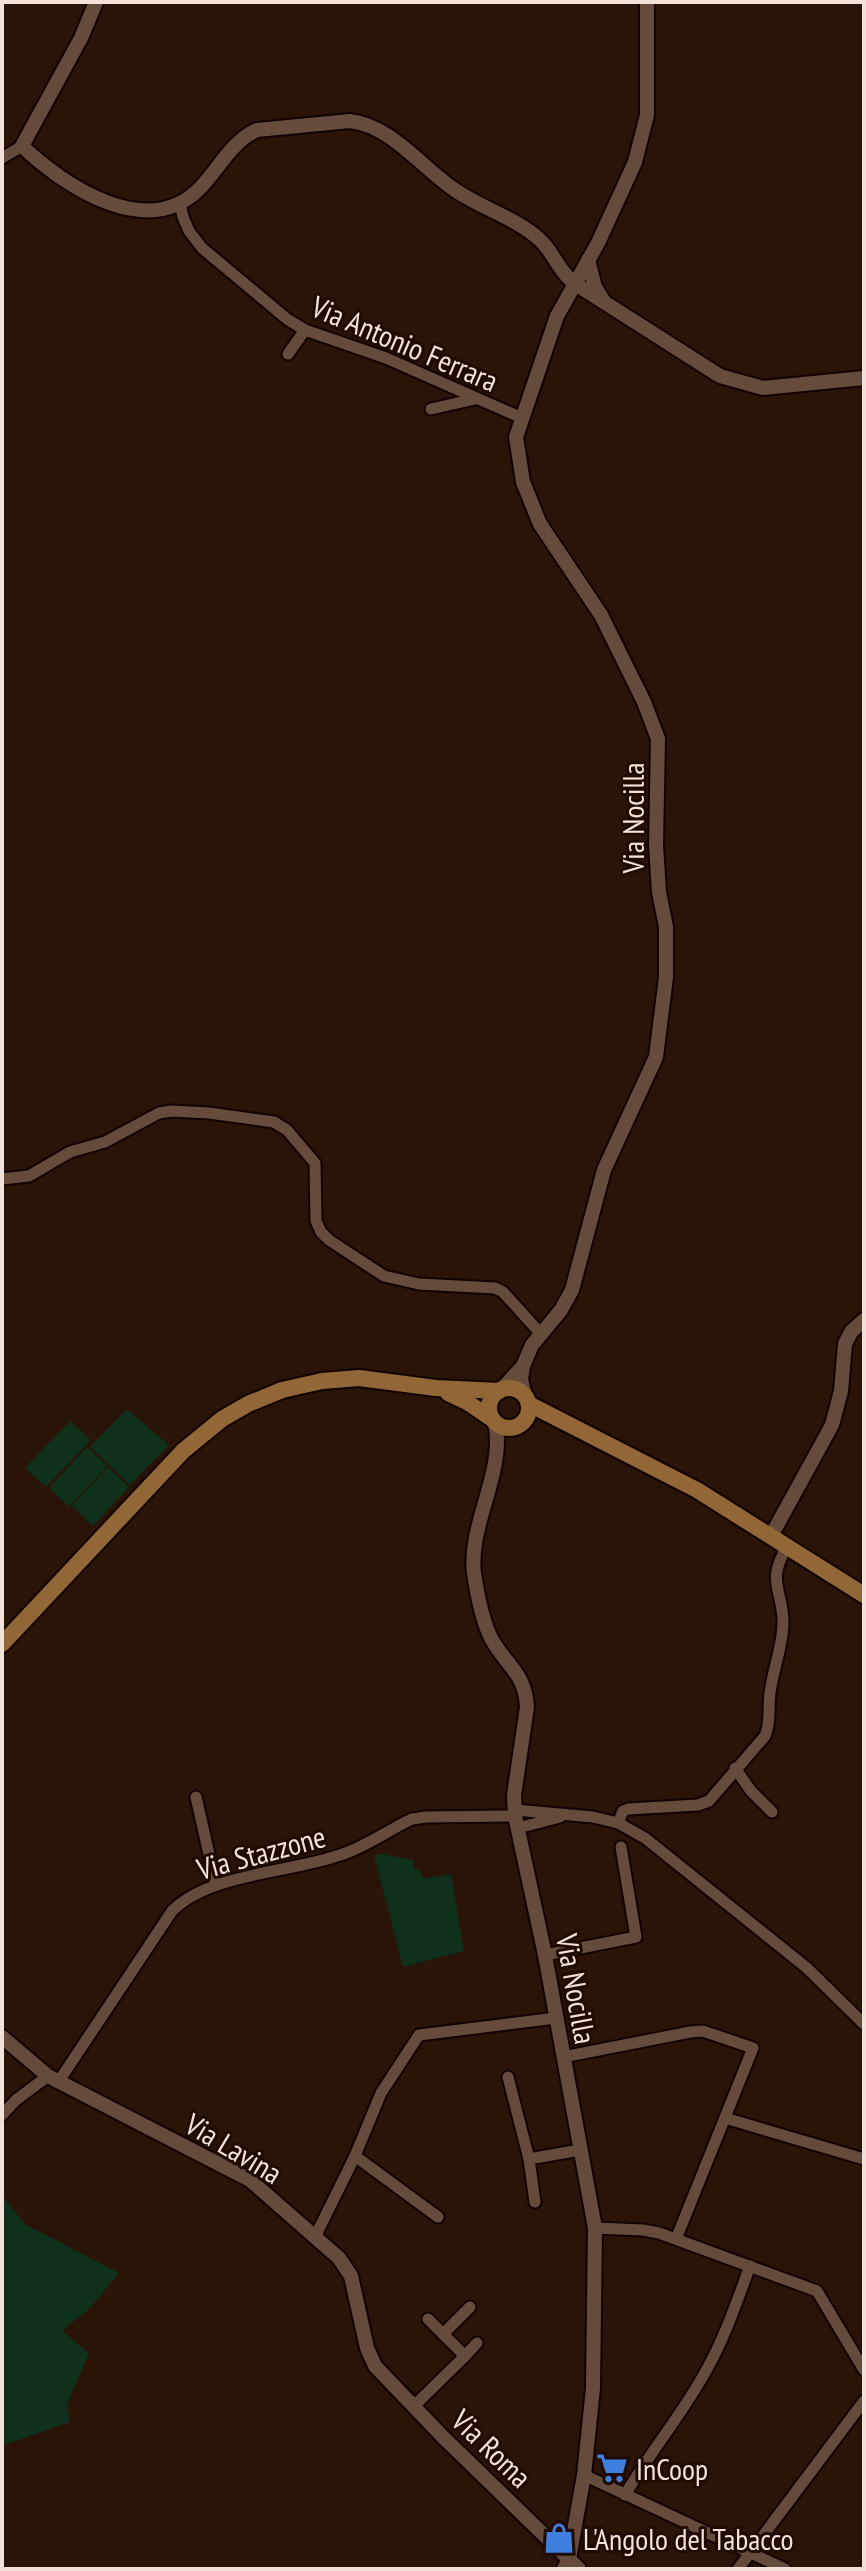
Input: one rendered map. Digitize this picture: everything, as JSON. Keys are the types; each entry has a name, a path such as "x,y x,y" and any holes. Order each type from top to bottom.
{"main road":[{"path":"2,1644 183,1451 222,1419 282,1390 322,1381 359,1378 436,1388 517,1390 527,1400 601,1442 697,1490 864,1595"},
{"path":"436,1388 505,1424 551,1427 601,1442"},
{"path":"500,1390 490,1400 489,1407 505,1424"},
{"path":"505,1424 529,1412 527,1400"}],"street":[{"path":"2,158 22,146 81,38 96,2"},
{"name":"Via Nocilla","path":"500,1390 523,1366 532,1345 561,1310 572,1290 604,1170 656,1057 668,958 656,845 658,739 644,702 601,615 540,524 523,482 516,437 557,316 616,208 641,144 647,115 647,2"},
{"path":"22,146 54,175 105,202 141,210 159,209 180,203 200,188 237,144 257,130 350,121 363,123 384,134 458,192 541,240 560,270 574,283 720,376 763,388 864,378"},
{"name":"Via Antonio Ferrara","path":"180,203 189,231 202,248 264,301 305,330 386,358 522,418"},
{"path":"588,260 595,287 605,304"},
{"path":"288,354 305,330"},
{"path":"431,409 475,399"},
{"path":"2,1179 29,1176 70,1152 105,1142 159,1113 209,1113 274,1122 287,1130 315,1163 316,1221 329,1240 384,1276 419,1284 495,1288 503,1292 541,1334"},
{"path":"771,1536 832,1425 841,1391 845,1344 851,1332 864,1320"},
{"path":"523,1366 521,1379 527,1400"},
{"name":"Via Nocilla","path":"505,1424 498,1442 474,1561 489,1634 520,1677 526,1695 516,1818 545,1955 595,2228 593,2388 571,2566"},
{"path":"618,1823 623,1811 628,1809 704,1803 767,1730 769,1694 783,1626 775,1585 776,1573 787,1547"},
{"path":"735,1768 751,1791 772,1812"},
{"path":"196,1797 216,1885"},
{"path":"516,1818 570,1814"},
{"path":"516,1818 570,1814 618,1823 645,1838 807,1968 864,2024"},
{"name":"Via Stazzone","path":"2,2115 16,2100 54,2078 172,1911 192,1894 216,1885 336,1857 412,1819 516,1818"},
{"path":"545,1955 636,1937 621,1847"},
{"path":"315,2237 355,2156 381,2093 419,2035 556,2018"},
{"path":"563,2057 703,2031 753,2048 676,2239"},
{"name":"Via Lavina","path":"2,2037 54,2078 250,2180 339,2258 351,2276 372,2361"},
{"path":"508,2077 529,2159 535,2202"},
{"path":"725,2118 860,2158 864,2143"},
{"path":"529,2159 580,2150"},
{"path":"355,2156 438,2217"},
{"path":"595,2228 643,2230 676,2239 817,2291 864,2370"},
{"path":"625,2495 705,2373 750,2266"},
{"path":"443,2334 470,2307"},
{"path":"428,2319 465,2356"},
{"path":"413,2407 477,2343"},
{"name":"Via Roma","path":"372,2361 413,2407 571,2566"},
{"path":"738,2569 864,2401"},
{"path":"584,2475 785,2569"}],"green space":[{"path":"127,1409 169,1445 130,1485 90,1447"},
{"path":"70,1421 91,1440 46,1487 25,1468"},
{"path":"87,1447 107,1466 69,1507 49,1488"},
{"path":"108,1467 129,1487 93,1526 72,1506"},
{"path":"374,1855 413,1860 413,1867 421,1872 421,1877 451,1874 464,1951 403,1967"},
{"path":"2,2196 25,2224 119,2273 90,2308 62,2331 89,2353 67,2405 70,2422 2,2446"}],"place":[{"name":"InCoop","path":"612,2468"},
{"name":"L'Angolo del Tabacco","path":"559,2538"}]}
